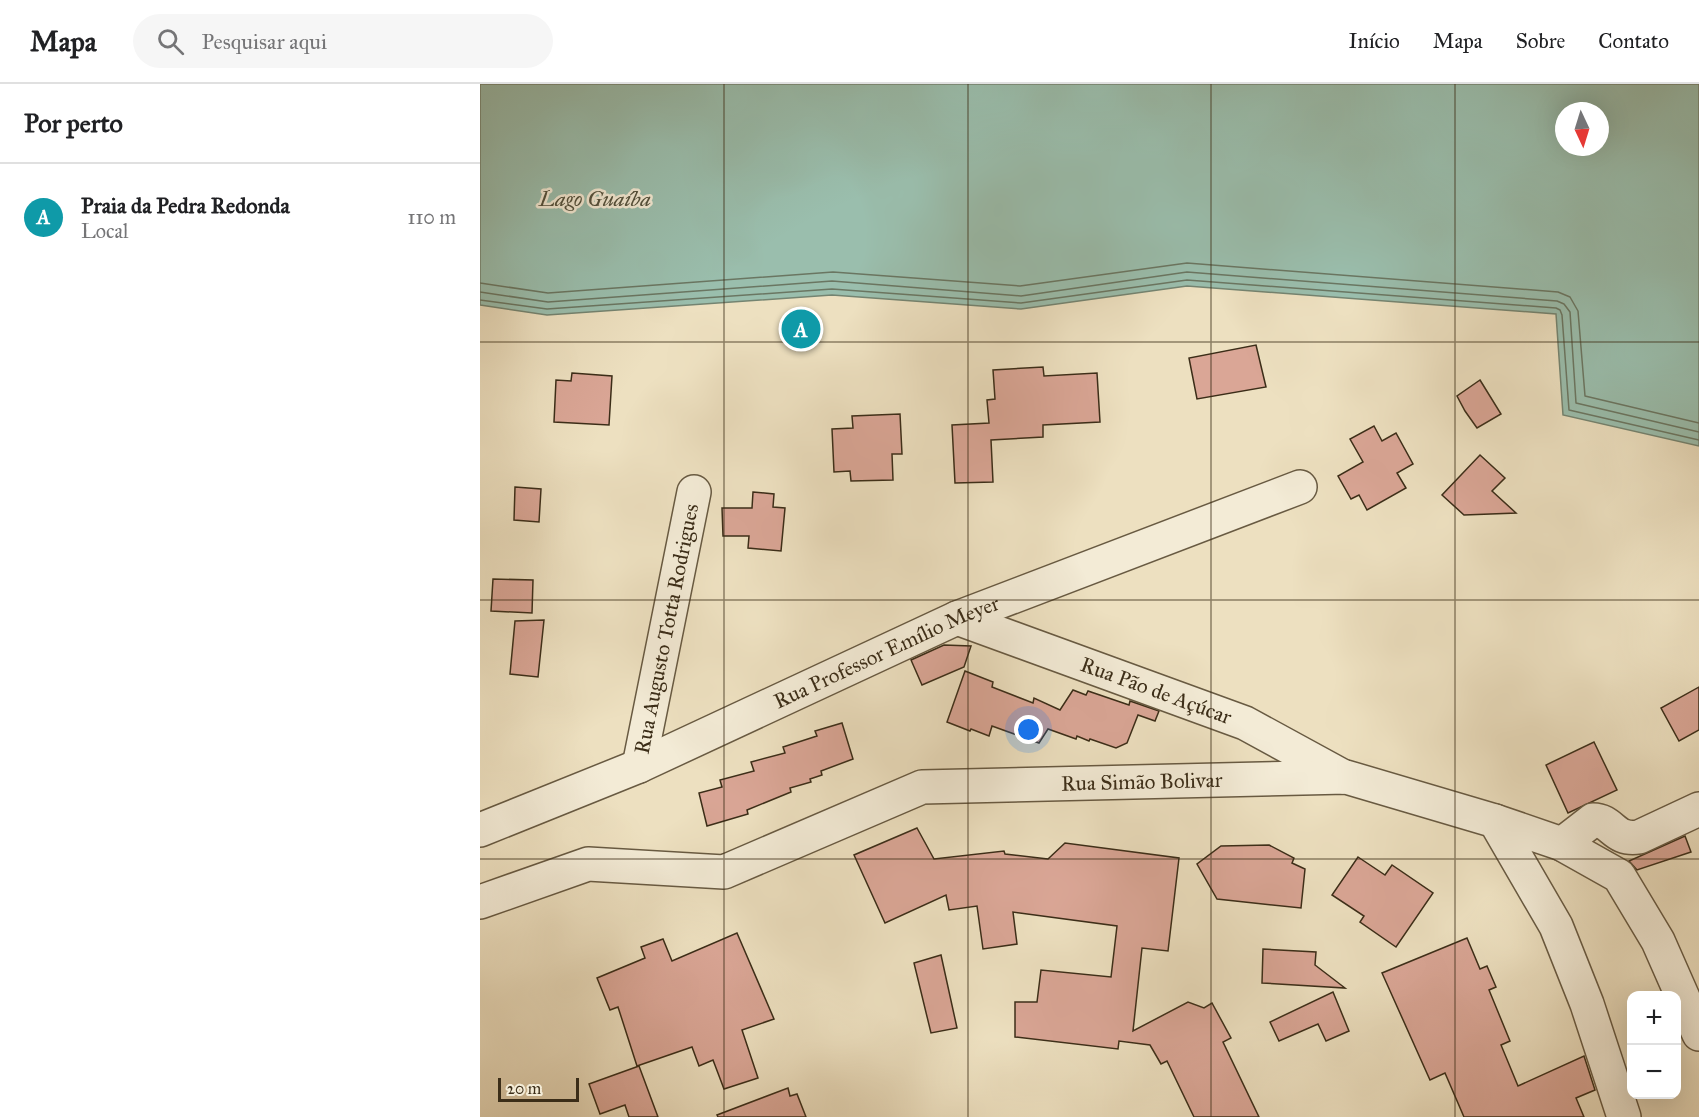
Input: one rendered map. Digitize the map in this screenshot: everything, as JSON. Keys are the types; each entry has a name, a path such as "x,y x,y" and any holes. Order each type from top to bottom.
{"street":[{"name":"Rua Professor Emílio Meyer","path":"480,830 639,766 957,618 1300,486"},
{"name":"Rua Augusto Totta Rodrigues","path":"639,766 694,492"},
{"name":"Rua Pão de Açúcar","path":"957,618 1245,723 1346,777"},
{"name":"Rua Simão Bolivar","path":"480,902 588,864 724,872 922,788 1346,777 1495,821"},
{"path":"1562,844 1593,820 1603,822 1624,838 1631,838 1639,837 1699,809"},
{"path":"1495,821 1562,844 1619,876 1658,941 1699,1034"},
{"path":"1495,821 1556,926 1587,1004 1624,1117"}],"water":[{"name":"Lago Guaíba","path":"480,84 1699,84 1699,446 1563,415 1556,314 1187,286 1021,309 832,295 547,315 480,305"}],"building":[{"path":"1256,345 1266,387 1197,399 1189,358"},
{"path":"1043,367 1044,376 1097,373 1100,422 1043,425 1043,437 991,440 993,482 955,483 952,425 989,423 987,400 995,399 993,370"},
{"path":"572,373 612,376 609,425 554,422 556,380 571,381"},
{"path":"1480,380 1501,414 1477,428 1457,396"},
{"path":"900,414 902,454 892,454 893,480 851,481 850,471 834,472 832,429 853,428 852,416"},
{"path":"1374,426 1382,441 1396,433 1413,464 1397,473 1406,488 1367,510 1359,495 1351,499 1338,476 1363,462 1350,439"},
{"path":"1480,455 1505,478 1492,491 1516,513 1464,515 1442,495"},
{"path":"515,487 541,489 539,522 514,520"},
{"path":"753,492 774,494 773,507 785,508 781,551 748,548 749,536 723,536 722,508 752,508"},
{"path":"493,579 533,580 532,613 491,611"},
{"path":"544,620 538,677 510,674 515,621"},
{"path":"944,645 971,646 964,667 922,685 911,660"},
{"path":"965,671 993,682 992,687 1033,703 1034,698 1060,710 1073,690 1086,695 1088,691 1129,705 1130,701 1159,711 1155,721 1138,715 1127,743 1116,748 1077,736 1076,739 1048,729 1039,743 992,726 989,736 947,722"},
{"path":"1699,687 1699,730 1679,741 1661,708"},
{"path":"842,723 853,759 821,771 822,775 810,779 811,782 790,788 791,792 747,810 748,814 707,826 699,793 722,787 720,780 754,771 751,762 785,753 783,747 817,736 815,731"},
{"path":"1594,742 1617,790 1568,813 1546,765"},
{"path":"917,828 934,859 1004,851 1005,854 1048,859 1065,843 1179,858 1168,951 1142,948 1133,1031 1188,1002 1204,1008 1212,1003 1231,1038 1223,1042 1259,1117 1194,1117 1167,1061 1161,1064 1150,1045 1119,1041 1118,1049 1015,1037 1015,1002 1037,1002 1041,970 1111,977 1117,926 1013,912 1017,944 983,949 977,906 949,910 946,895 885,923 854,855"},
{"path":"1685,836 1691,852 1637,870 1629,861"},
{"path":"1269,845 1294,858 1292,863 1305,869 1301,908 1217,899 1197,864 1221,846"},
{"path":"1358,857 1385,875 1392,865 1433,893 1396,947 1360,922 1364,916 1332,895"},
{"path":"737,933 774,1019 742,1030 758,1078 724,1089 713,1060 699,1066 692,1047 637,1066 618,1007 610,1010 597,978 645,958 641,947 663,939 672,961"},
{"path":"1467,938 1480,969 1487,966 1496,987 1489,990 1510,1041 1501,1045 1518,1086 1584,1056 1595,1090 1576,1098 1584,1117 1464,1117 1445,1073 1430,1080 1382,973"},
{"path":"1263,949 1316,952 1315,965 1345,988 1262,983"},
{"path":"941,955 957,1028 931,1033 914,963"},
{"path":"1333,992 1349,1031 1326,1041 1318,1024 1279,1041 1270,1022"},
{"path":"639,1066 658,1117 629,1117 625,1105 600,1114 589,1084"},
{"path":"788,1088 790,1096 797,1094 806,1117 718,1117 717,1115"}],"place":[{"name":"Praia da Pedra Redonda","path":"801,329"}]}
